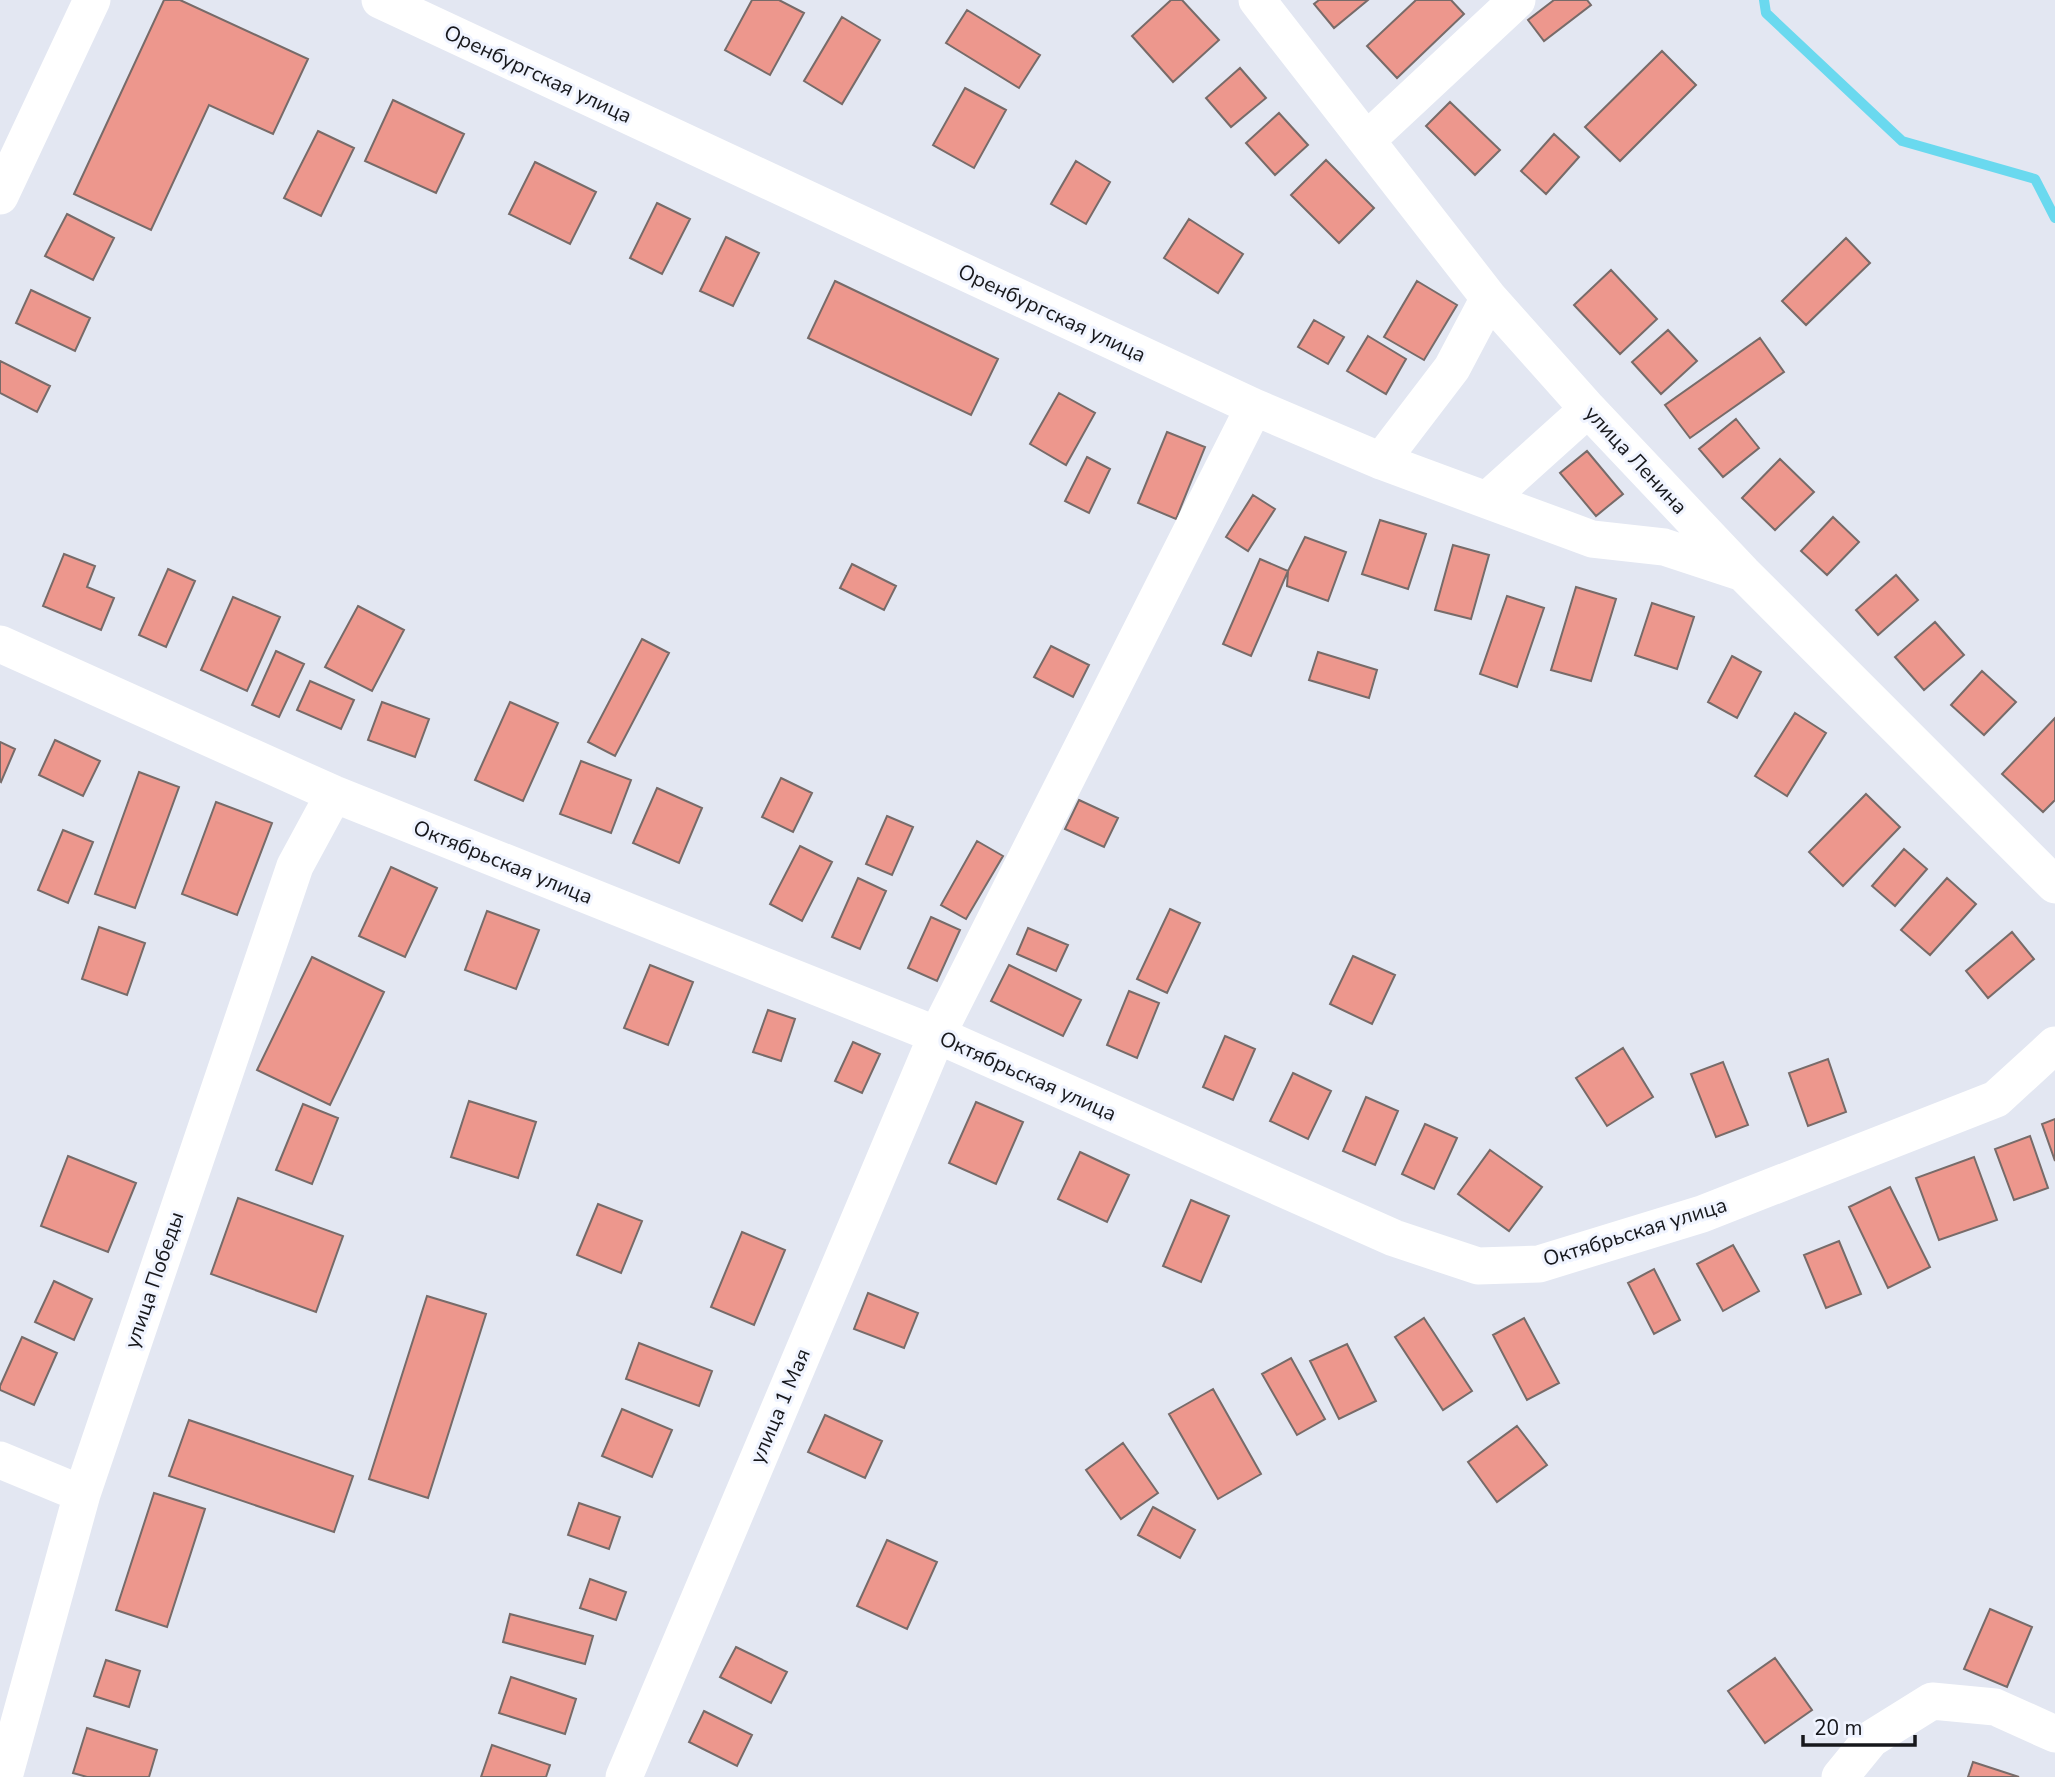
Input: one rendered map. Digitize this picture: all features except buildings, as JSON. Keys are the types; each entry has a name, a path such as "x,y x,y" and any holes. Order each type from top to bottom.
{"street":[{"path":"0,196 92,0"},
{"name":"Оренбургская улица","path":"380,0 1254,407 1381,461 1592,539 1664,547 1743,573"},
{"name":"улица Ленина","path":"1257,0 1489,298 1588,409 1743,573 2055,885"},
{"path":"1367,140 1517,0"},
{"path":"1381,461 1452,368 1489,298"},
{"name":"улица 1 Мая","path":"624,1777 937,1035 1254,407"},
{"path":"1487,500 1588,409"},
{"name":"Октябрьская улица","path":"0,644 334,794 937,1035 1394,1238 1478,1266 1539,1264 1702,1214 1996,1099 2055,1045"},
{"name":"улица Победы","path":"4,1777 82,1494 295,866 334,794"},
{"path":"1996,1099 2055,1075"},
{"path":"0,1460 82,1494"},
{"path":"1840,1777 1871,1739 1932,1701 1995,1707 2055,1734"}],"waterway":[{"path":"1764,0 1766,13 1902,141 2035,179 2055,218"}]}
